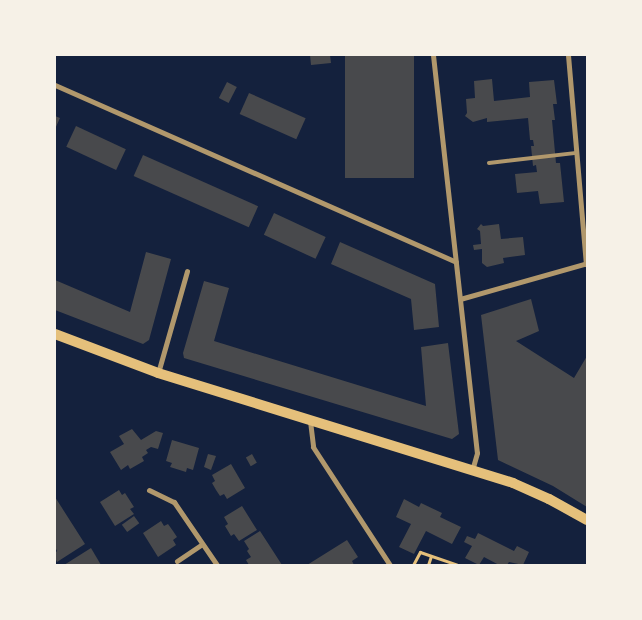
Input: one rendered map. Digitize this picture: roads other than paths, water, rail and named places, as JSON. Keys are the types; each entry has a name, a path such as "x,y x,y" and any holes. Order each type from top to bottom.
{"main road":[{"path":"55,334 158,373 513,483 549,499 587,520"}],"street":[{"path":"433,55 477,453 472,471"},
{"path":"460,299 586,263 568,55"},
{"path":"55,85 456,262"},
{"path":"158,373 187,271"},
{"path":"310,420 314,447 390,565"},
{"path":"149,490 174,502 217,565"},
{"path":"177,560 202,544"}],"lane":[{"path":"489,163 576,153"}]}
